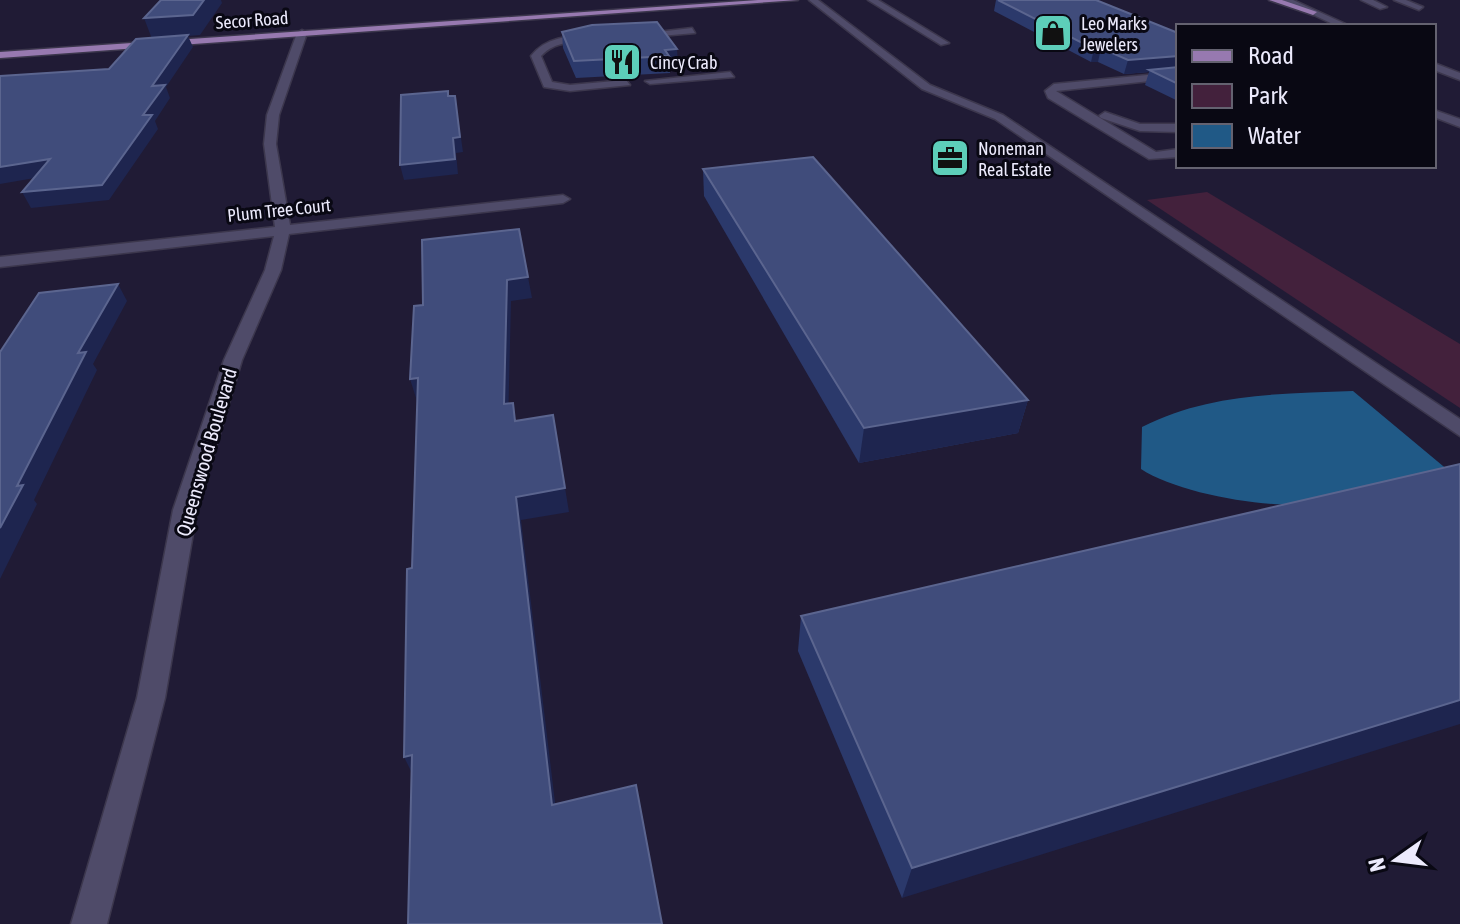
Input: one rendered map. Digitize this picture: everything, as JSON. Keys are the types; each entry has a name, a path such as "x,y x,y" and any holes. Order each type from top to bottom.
{"main road":[{"name":"Secor Road","path":"0,55 794,0"},
{"path":"1273,0 1313,12"}],"street":[{"path":"813,0 926,87 999,117 1460,429"},
{"path":"872,0 944,43"},
{"path":"1286,0 1340,24"},
{"path":"1365,0 1383,7"},
{"path":"1398,0 1419,7"},
{"path":"628,35 692,31"},
{"name":"Queenswood Boulevard","path":"89,924 151,698 185,510 233,360 273,270 283,229 270,144 273,115 302,33"},
{"path":"602,37 563,40 541,48 536,56 548,85 570,88 626,83"},
{"path":"1436,67 1460,77"},
{"path":"650,81 730,75"},
{"path":"1050,91 1054,87 1176,75"},
{"path":"1050,91 1072,97 1116,122 1153,130 1176,128"},
{"path":"1050,91 1052,96 1154,156 1176,153"},
{"path":"1436,114 1458,122"},
{"path":"1436,124 1458,122"},
{"name":"Plum Tree Court","path":"0,262 563,199"}],"green space":[{"path":"1207,192 1460,344 1460,408 1147,200"}],"water":[{"path":"1353,391 1455,476 1350,499 1296,505 1225,498 1178,486 1141,469 1142,427 1167,416 1193,407 1245,397"}],"building":[{"path":"161,0 204,0 193,15 144,18"},
{"path":"998,0 1096,0 1176,32 1176,56 1128,60 1101,48 1094,49"},
{"path":"657,22 677,49 665,50 669,56 574,61 562,32 592,25"},
{"path":"188,35 152,86 165,85 143,115 152,115 102,185 22,192 50,159 0,167 0,76 109,69 136,39"},
{"path":"1176,67 1176,83 1149,70"},
{"path":"448,91 448,96 455,96 460,137 453,138 455,159 400,165 401,95"},
{"path":"813,157 1028,400 864,428 703,169"},
{"path":"519,229 528,277 507,280 504,404 513,403 515,421 553,415 565,488 516,497 552,805 636,785 662,924 408,924 412,755 404,757 407,569 412,568 418,378 410,379 414,306 423,305 422,240"},
{"path":"118,284 78,353 86,352 17,486 23,485 0,528 0,352 39,293"},
{"path":"1460,464 1460,700 912,868 801,616"}],"place":[{"name":"Leo Marks Jewelers","path":"1053,33"},
{"name":"Cincy Crab","path":"622,62"},
{"name":"Noneman Real Estate","path":"950,158"}]}
